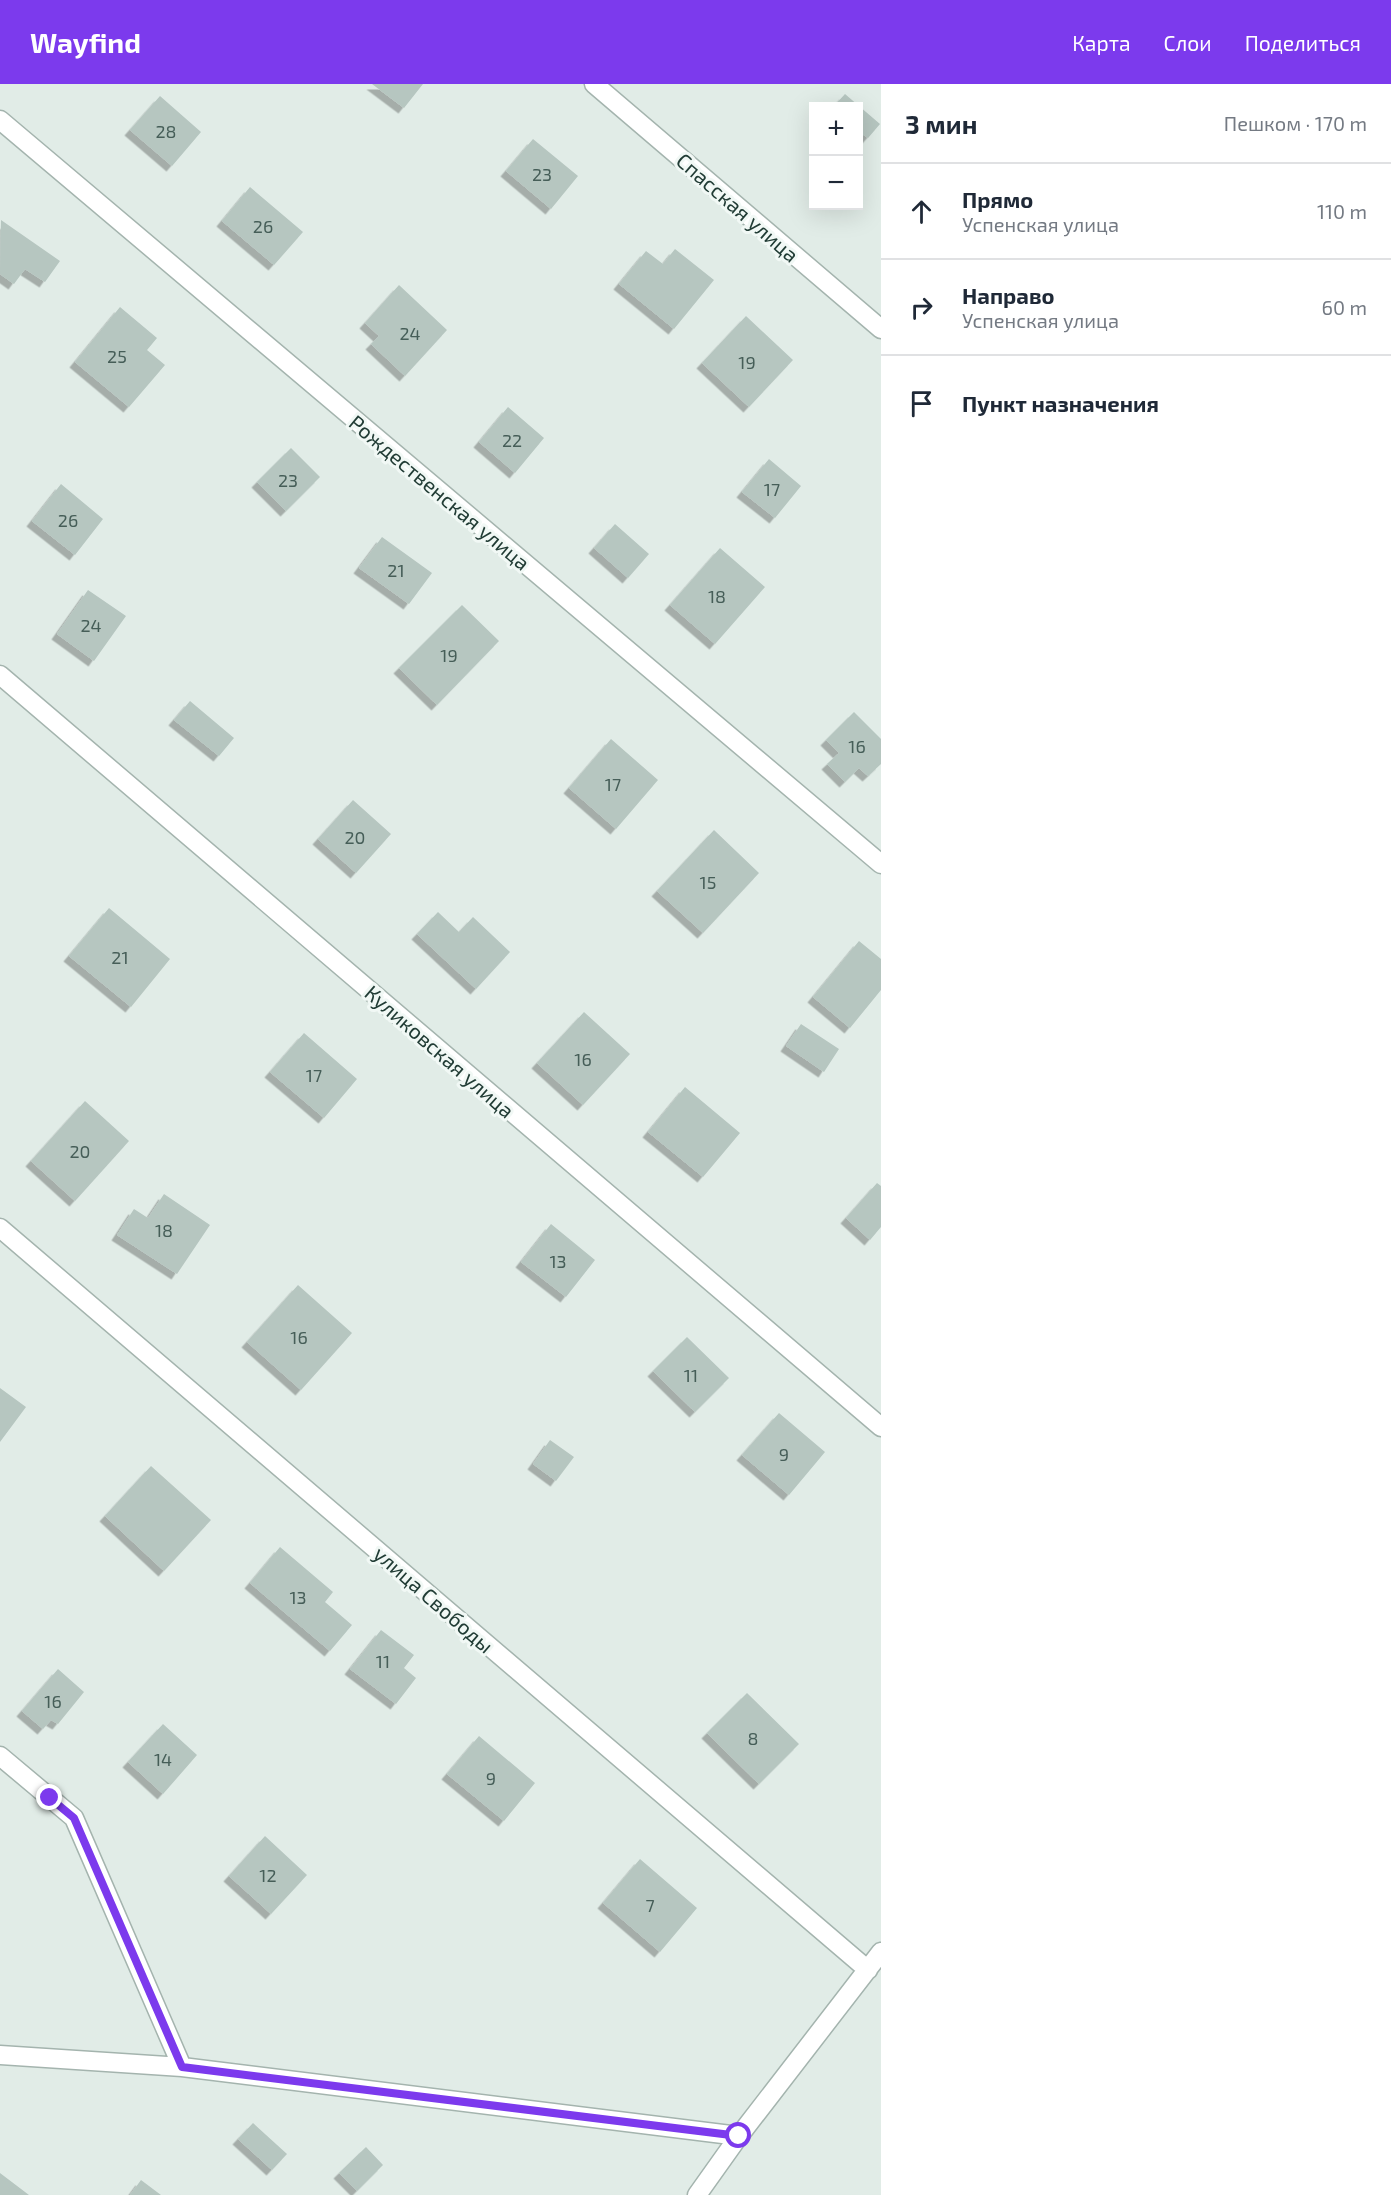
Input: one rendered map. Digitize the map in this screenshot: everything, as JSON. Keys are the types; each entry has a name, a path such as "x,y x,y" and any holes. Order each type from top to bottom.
{"street":[{"name":"Спасская улица","path":"594,84 881,329"},
{"name":"Рождественская улица","path":"0,120 881,864"},
{"name":"Куликовская улица","path":"0,675 881,1428"},
{"name":"улица Свободы","path":"0,1228 868,1970"},
{"path":"0,1756 74,1818 182,2067"},
{"path":"697,2195 739,2136 881,1952"},
{"path":"0,2055 182,2067 739,2136"}],"building":[{"path":"372,84 423,84 404,108"},
{"path":"845,94 854,102 838,102"},
{"path":"160,96 201,132 172,166 130,130"},
{"path":"863,109 880,124 868,138 863,134"},
{"path":"533,139 578,176 551,209 506,171"},
{"path":"250,187 303,232 274,265 222,221"},
{"path":"1,220 60,261 45,282 25,269 14,284 0,274"},
{"path":"675,249 714,280 674,329 619,284 646,251 663,264"},
{"path":"399,285 447,330 405,376 371,344 379,336 365,323"},
{"path":"120,307 157,338 147,350 165,365 129,407 75,362"},
{"path":"746,316 793,360 749,407 702,363"},
{"path":"508,407 544,438 515,473 479,442"},
{"path":"291,448 320,477 286,511 257,482"},
{"path":"769,459 801,486 775,518 742,492"},
{"path":"61,484 103,519 75,555 32,521"},
{"path":"615,524 649,554 628,578 594,548"},
{"path":"382,537 432,573 409,604 359,568"},
{"path":"720,548 765,587 715,644 670,605"},
{"path":"88,590 126,616 94,661 57,634"},
{"path":"462,605 499,641 437,705 399,668"},
{"path":"190,701 234,738 219,756 174,720"},
{"path":"854,712 881,739 881,764 868,776 859,768 845,782 827,764 839,753 826,740"},
{"path":"611,739 658,780 616,829 569,788"},
{"path":"353,800 391,834 356,873 318,839"},
{"path":"714,830 759,873 703,933 657,891"},
{"path":"109,908 170,959 131,1007 69,956"},
{"path":"438,912 459,932 473,917 510,952 476,989 417,934"},
{"path":"859,941 881,959 881,990 850,1028 813,997"},
{"path":"584,1012 630,1054 583,1105 537,1063"},
{"path":"801,1024 839,1049 824,1072 786,1046"},
{"path":"304,1033 357,1079 324,1118 270,1072"},
{"path":"685,1087 740,1133 703,1177 648,1132"},
{"path":"85,1101 129,1141 75,1201 31,1161"},
{"path":"877,1183 881,1186 881,1227 870,1240 846,1218"},
{"path":"164,1194 210,1225 177,1274 117,1235 134,1209 148,1218"},
{"path":"551,1224 595,1260 566,1297 521,1262"},
{"path":"298,1285 352,1333 301,1390 247,1342"},
{"path":"687,1337 729,1378 695,1412 653,1371"},
{"path":"0,1388 26,1407 0,1442"},
{"path":"779,1413 825,1452 789,1495 742,1455"},
{"path":"550,1440 574,1457 556,1481 533,1464"},
{"path":"151,1466 211,1520 164,1571 105,1516"},
{"path":"280,1547 333,1592 325,1602 352,1625 330,1651 250,1583"},
{"path":"381,1630 414,1655 404,1668 416,1678 396,1704 350,1669"},
{"path":"58,1669 84,1692 58,1724 51,1720 43,1729 22,1711"},
{"path":"747,1693 799,1744 759,1784 707,1733"},
{"path":"163,1724 197,1755 163,1794 128,1762"},
{"path":"479,1736 535,1783 504,1821 447,1774"},
{"path":"265,1836 307,1875 271,1914 229,1876"},
{"path":"640,1859 697,1908 660,1952 603,1903"},
{"path":"253,2123 287,2154 272,2170 238,2139"},
{"path":"366,2147 383,2165 357,2191 339,2173"},
{"path":"0,2173 29,2195 0,2195"},
{"path":"141,2180 161,2195 130,2195"}],"route":[{"path":"50,1798 74,1818 182,2067 739,2136"}]}
